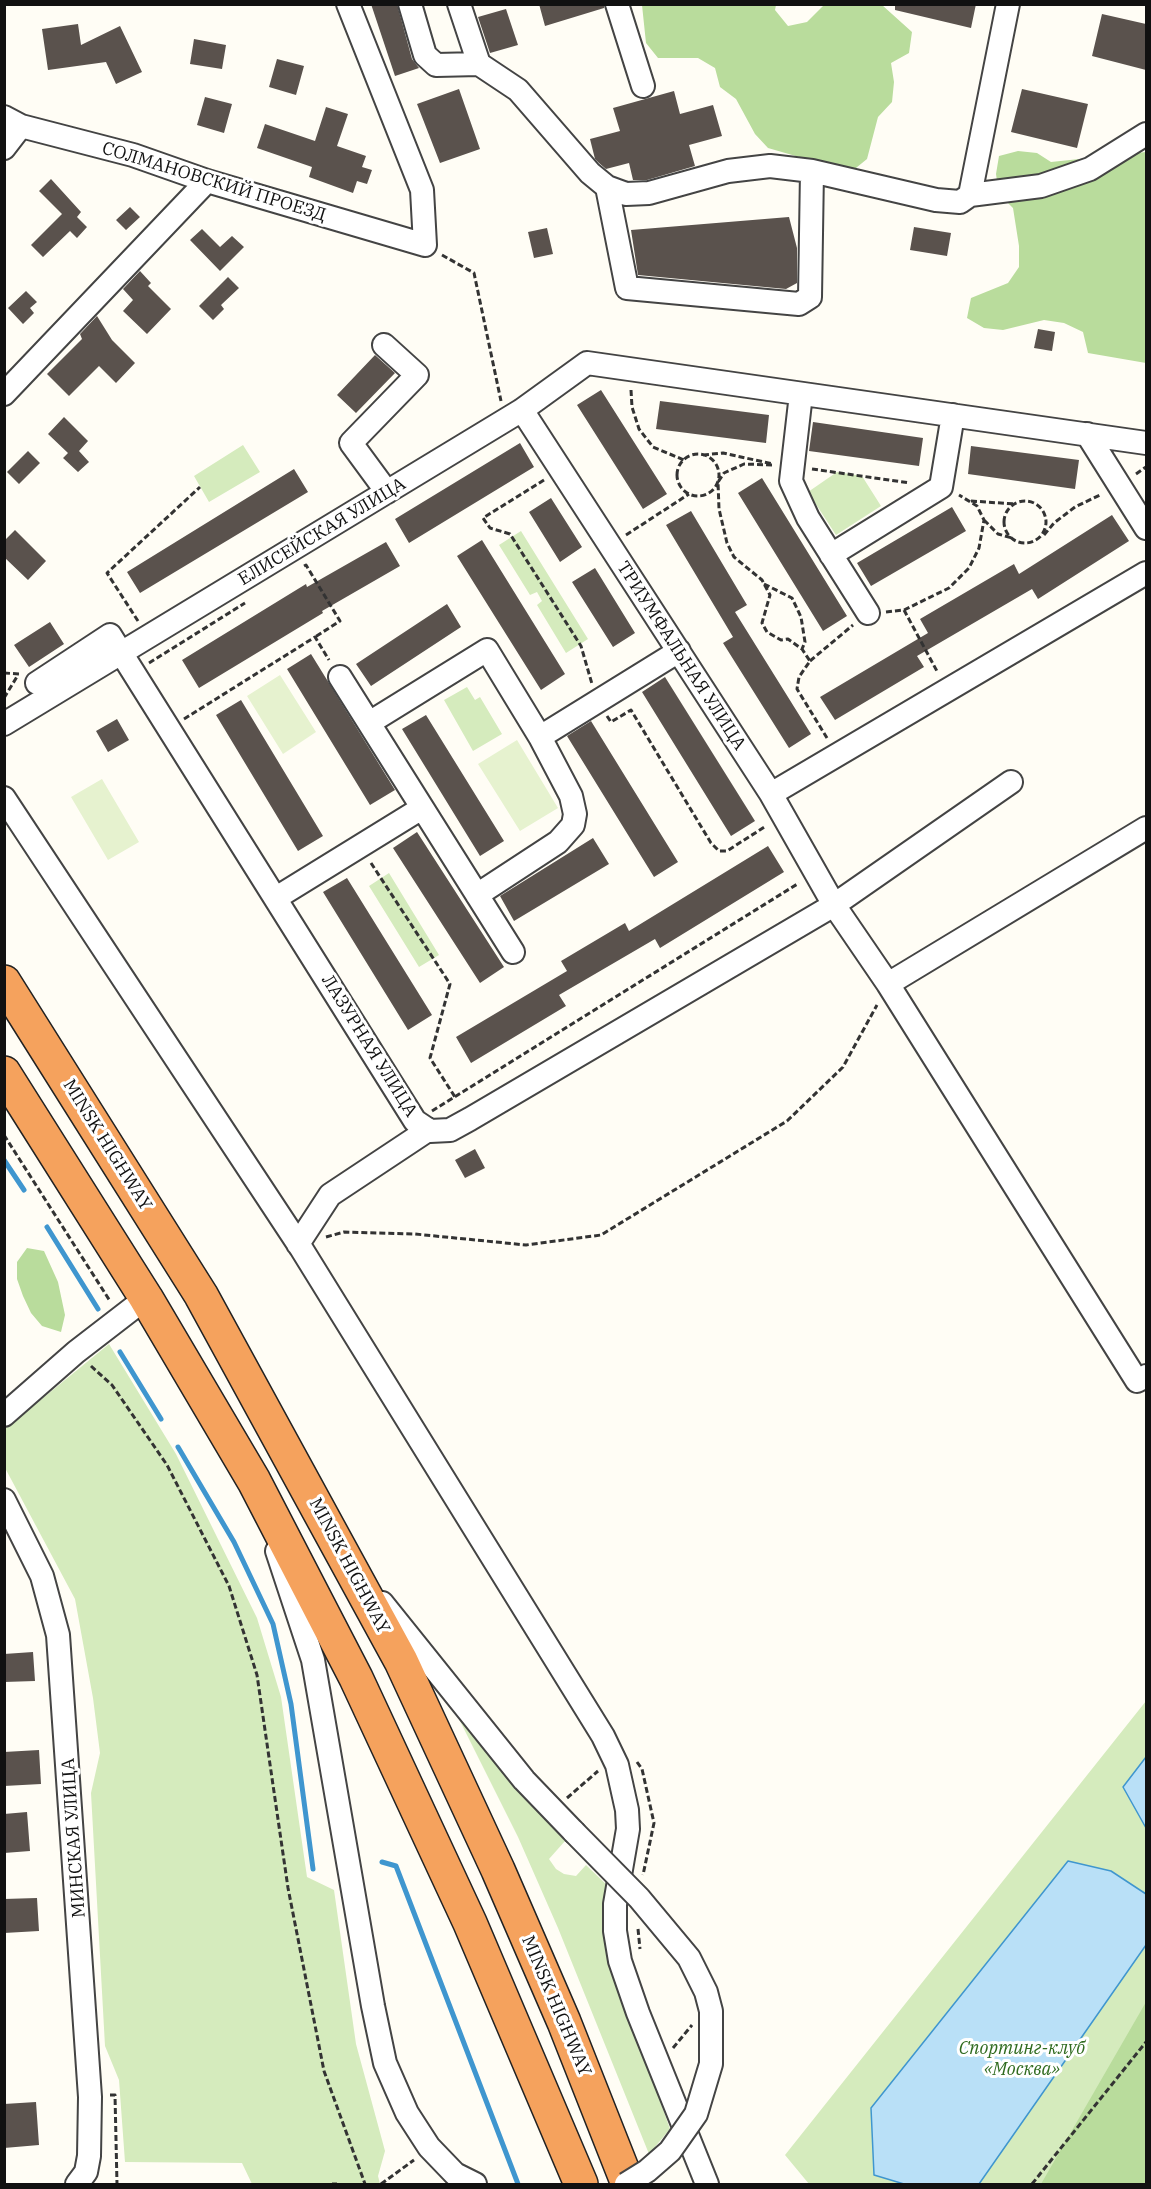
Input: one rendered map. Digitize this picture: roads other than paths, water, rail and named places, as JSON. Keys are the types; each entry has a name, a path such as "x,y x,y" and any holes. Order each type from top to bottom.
{"highway":[{"name":"MINSK HIGHWAY","path":"4,981 201,1295 401,1661 498,1870 564,2022 627,2184"},
{"path":"4,1073 146,1298 254,1481 356,1678 470,1923 581,2184"}],"street":[{"name":"СОЛМАНОВСКИЙ ПРОЕЗД","path":"13,122 133,155 207,181 425,245 422,190 348,4"},
{"path":"410,4 425,55 436,65 479,64 518,90 590,173 607,187 626,194 649,193 728,171 770,166 812,171 936,200 960,202 970,195 1041,186 1090,169 1146,134"},
{"path":"459,4 479,64"},
{"path":"617,4 643,86"},
{"path":"970,195 1008,4"},
{"path":"4,148 13,122"},
{"path":"607,187 627,288 799,304 810,297 812,171"},
{"path":"4,394 207,181"},
{"path":"384,345 417,375 351,443 387,492"},
{"name":"ЕЛИСЕЙСКАЯ УЛИЦА","path":"4,724 128,663 148,638 513,415 586,363 1146,443"},
{"path":"801,394 791,481 808,518 868,613"},
{"name":"ТРИУМФАЛЬНАЯ УЛИЦА","path":"513,415 610,545 679,651 771,794 834,905 888,984 1137,1381 1146,1376"},
{"path":"831,555 941,487 953,415"},
{"path":"1087,434 1146,528"},
{"path":"771,794 1146,573"},
{"name":"ЛАЗУРНАЯ УЛИЦА","path":"28,678 110,635 422,1126 450,1130 834,905 1011,782"},
{"path":"369,723 487,650 540,737 571,796 575,814 573,825 558,843 477,895"},
{"path":"540,737 679,651"},
{"path":"340,677 513,952"},
{"path":"4,798 298,1244 603,1736 617,1765 623,1786 628,1828 615,1904 615,1930 620,1961 638,2013 707,2184"},
{"path":"276,898 422,808"},
{"path":"888,984 1146,828"},
{"path":"298,1244 330,1195 422,1126"},
{"path":"4,1415 76,1352 146,1298"},
{"path":"254,1481 313,1660 385,2063 407,2113 429,2147 455,2174 475,2184"},
{"name":"МИНСКАЯ УЛИЦА","path":"4,1500 42,1576 58,1635 90,2097 89,2156 86,2172 77,2184"},
{"path":"344,1554 524,1780 639,1898 689,1958 706,1992 711,2011 711,2064 696,2114 670,2151 647,2171 627,2184"}],"water":[{"path":"1146,1757 1146,1828 1123,1787"},
{"path":"1068,1861 1111,1871 1146,1894 1146,1945 979,2184 904,2184 874,2175 871,2108"}],"waterway":[{"path":"4,1160 24,1190"},
{"path":"47,1227 98,1309"},
{"path":"120,1352 161,1419"},
{"path":"178,1447 234,1542 273,1624 291,1704 313,1869"},
{"path":"382,1862 396,1866 518,2184"}],"park label":[{"name":"Спортинг-клуб «Москва»","path":"1022,2059"}]}
